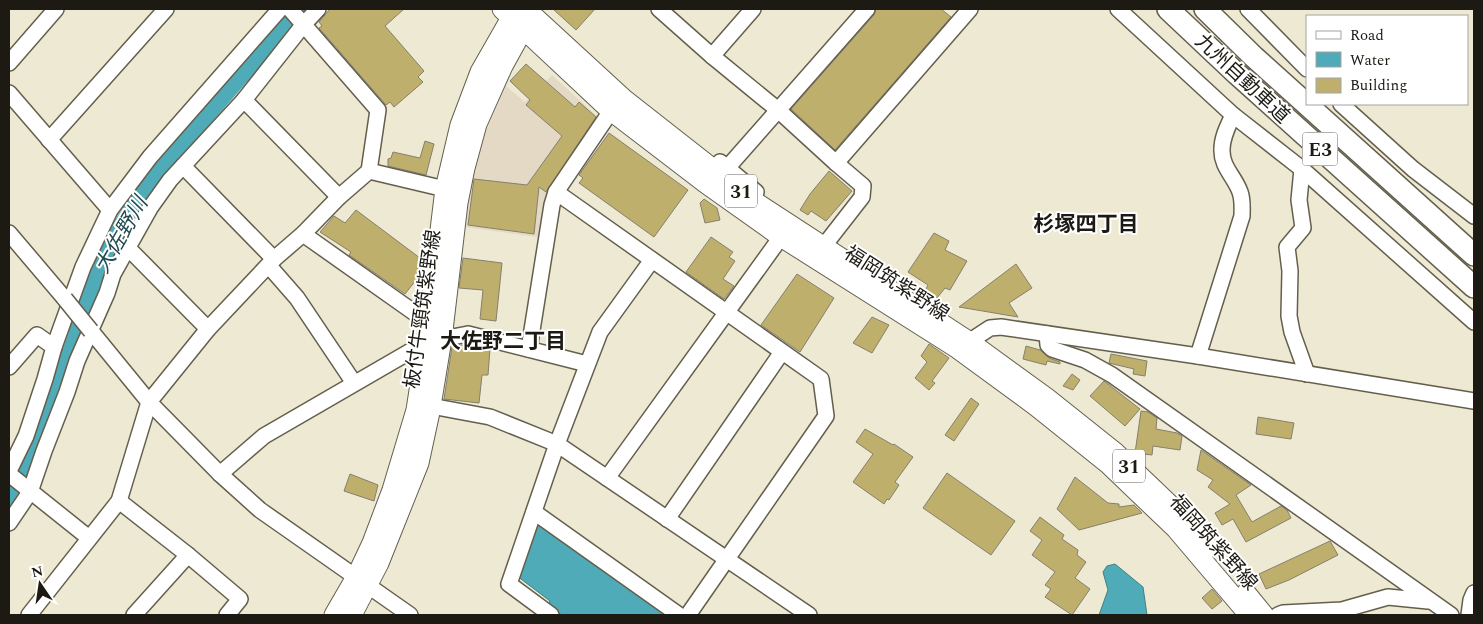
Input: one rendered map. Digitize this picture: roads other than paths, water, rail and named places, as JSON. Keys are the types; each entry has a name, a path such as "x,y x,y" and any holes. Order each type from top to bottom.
{"highway":[{"name":"九州自動車道","path":"1168,9 1237,74 1474,287"},
{"name":"九州自動車道","path":"1205,9 1306,104"},
{"name":"九州自動車道","path":"1307,105 1474,255"}],"main road":[{"name":"福岡筑紫野線","path":"521,13 611,111 781,237 964,345 1107,463 1176,529 1249,615"},
{"name":"福岡筑紫野線","path":"521,13 624,99 754,201 964,345 1046,398 1116,453 1186,520 1264,615"},
{"name":"板付牛頸筑紫野線","path":"334,615 362,582 419,463 431,406 434,342 429,323 445,189 460,125 480,72 521,13"},
{"name":"板付牛頸筑紫野線","path":"352,615 372,543 392,490 434,342 458,203 477,124 521,13"}],"street":[{"path":"9,63 56,9"},
{"path":"49,140 166,9"},
{"path":"89,538 30,492 9,472 26,436 82,267 110,210 150,157 280,9"},
{"path":"29,615 119,501 149,402 208,329 339,197 369,171 378,110 290,9"},
{"path":"9,523 30,492 68,392 77,362 113,274 150,208 170,180 244,100 318,9"},
{"path":"658,9 778,110 862,186 862,197 823,247"},
{"path":"712,56 753,9"},
{"path":"728,167 868,9"},
{"path":"836,163 970,9"},
{"path":"1118,9 1233,115 1302,169 1474,322"},
{"path":"1248,9 1306,68"},
{"path":"9,93 110,210"},
{"path":"244,100 339,197"},
{"path":"1342,105 1413,170 1474,216"},
{"path":"529,349 552,205 556,192 611,111"},
{"path":"1198,356 1242,216 1240,191 1224,162 1222,149 1225,132 1233,115"},
{"path":"683,145 698,149 728,167 756,192 754,201"},
{"path":"183,166 272,263 298,298 354,383"},
{"path":"1302,169 1299,200 1303,228 1287,247 1290,271 1289,316 1292,332 1307,374"},
{"path":"369,171 445,189"},
{"path":"556,192 821,379 826,416 688,615"},
{"path":"9,234 149,402 220,474 260,510 410,615"},
{"path":"303,234 429,323"},
{"path":"607,478 781,237"},
{"path":"128,248 208,329"},
{"path":"551,615 509,584 557,444 600,332 652,260"},
{"path":"964,345 990,328 996,327 1198,356 1474,400"},
{"path":"9,367 37,334 54,347"},
{"path":"220,474 264,436 416,348 434,342 468,334 587,364"},
{"path":"1047,334 1048,345 1052,349 1085,360 1112,375 1451,615"},
{"path":"667,519 782,352"},
{"path":"431,406 490,417 557,444 809,615"},
{"path":"119,501 240,599 227,615"},
{"path":"534,512 679,615"},
{"path":"134,615 188,555"},
{"path":"1469,615 1474,593"},
{"path":"1278,615 1283,612 1342,610 1388,597 1429,601"}],"water":[{"path":"539,522 668,615 562,615 548,606 550,601 517,576 533,525"},
{"path":"1115,564 1143,587 1147,615 1099,615 1108,590 1103,572 1107,566"}],"waterway":[{"name":"大佐野川","path":"9,496 29,472 78,336 83,306 118,233 171,154 297,9"}],"district":[{"name":"杉塚四丁目","path":"1086,224"},
{"name":"大佐野二丁目","path":"503,341"}]}
